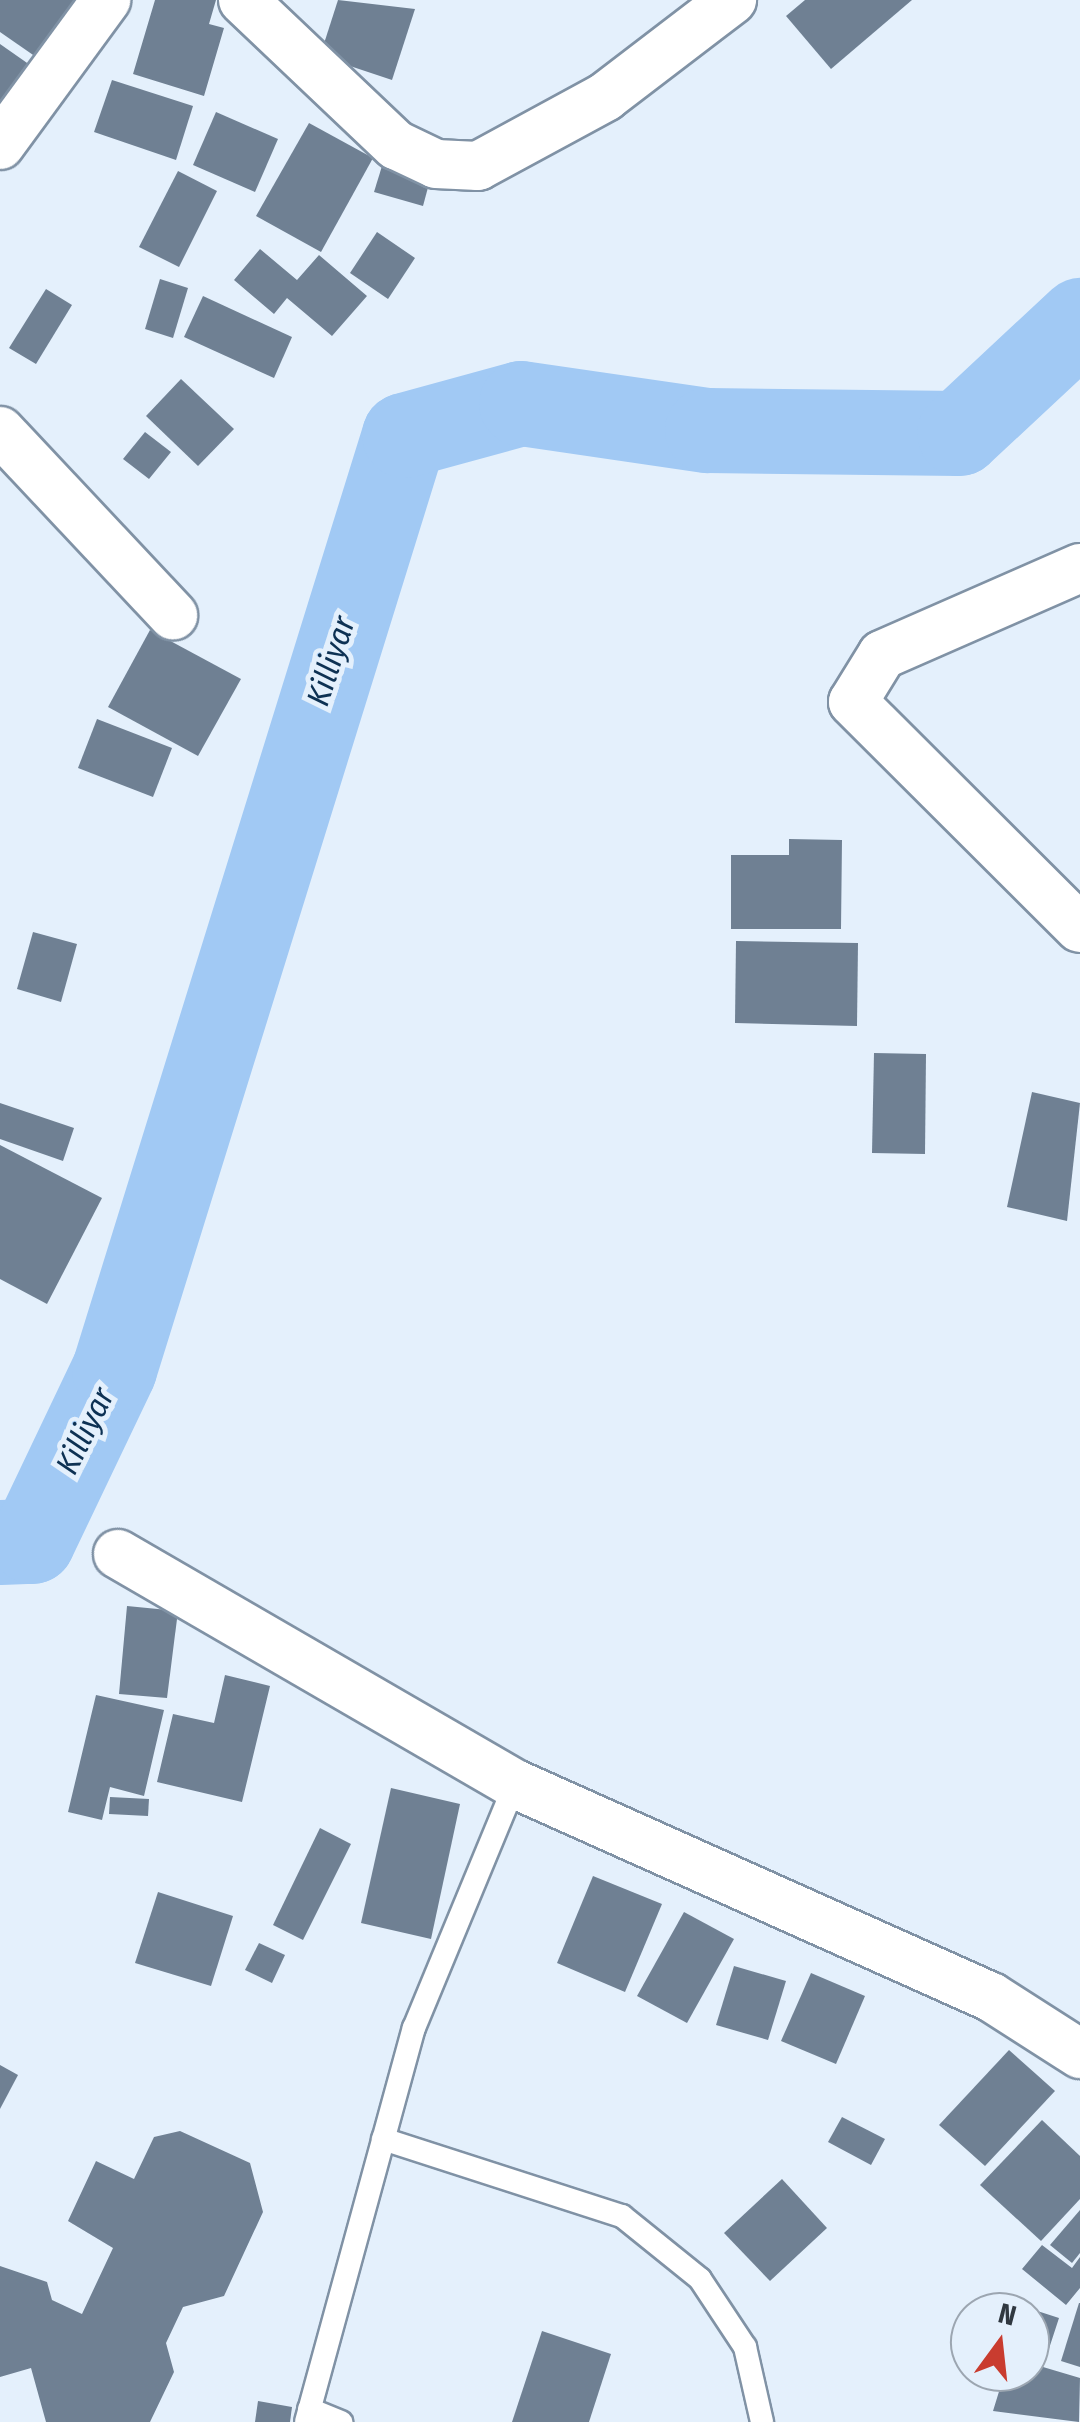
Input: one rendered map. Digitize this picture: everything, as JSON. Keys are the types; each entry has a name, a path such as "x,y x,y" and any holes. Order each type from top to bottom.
{"street":[{"path":"0,144 106,0"},
{"path":"243,0 396,145 436,164 478,166 605,97 732,0"},
{"path":"0,431 173,614"},
{"path":"1080,568 944,620 882,654 853,702 1080,928"},
{"path":"118,1554 515,1784 991,1997 1080,2054"}],"lane":[{"path":"342,2422 308,2416 382,2139 414,2028 515,1784"},
{"path":"382,2139 622,2216 700,2279 745,2347 762,2422"}],"building":[{"path":"0,0 76,0 36,57 0,32"},
{"path":"155,0 216,0 209,24 224,28 204,96 133,74"},
{"path":"338,0 415,9 392,80 320,56"},
{"path":"805,0 912,0 831,69 786,16"},
{"path":"0,44 40,72 0,108"},
{"path":"112,80 193,106 176,160 94,132"},
{"path":"216,112 278,139 255,192 193,165"},
{"path":"309,123 373,158 321,252 256,216"},
{"path":"382,166 430,180 423,206 374,192"},
{"path":"178,171 217,191 179,267 139,247"},
{"path":"377,232 415,258 388,299 350,273"},
{"path":"260,249 297,280 319,255 367,296 332,336 287,298 274,314 234,280"},
{"path":"160,279 188,288 173,338 145,329"},
{"path":"46,289 72,305 36,364 9,348"},
{"path":"203,296 292,337 274,378 184,337"},
{"path":"181,379 234,429 198,466 146,416"},
{"path":"145,432 171,452 149,479 123,459"},
{"path":"150,630 241,679 198,756 108,707"},
{"path":"97,719 172,748 153,797 78,768"},
{"path":"789,839 842,840 841,929 731,929 731,855 789,855"},
{"path":"33,932 77,944 61,1002 17,989"},
{"path":"736,941 858,943 857,1026 735,1023"},
{"path":"874,1053 926,1054 925,1154 872,1153"},
{"path":"1032,1092 1080,1103 1067,1221 1007,1207"},
{"path":"0,1103 74,1128 63,1161 0,1139"},
{"path":"0,1145 102,1198 47,1304 0,1279"},
{"path":"127,1606 178,1611 167,1698 119,1694"},
{"path":"225,1675 270,1686 242,1802 157,1782 173,1714 214,1723"},
{"path":"96,1695 164,1710 144,1796 110,1787 102,1820 68,1812"},
{"path":"391,1788 460,1804 431,1939 361,1923"},
{"path":"110,1797 149,1799 148,1816 109,1814"},
{"path":"320,1828 351,1844 303,1940 273,1925"},
{"path":"593,1876 662,1904 625,1992 557,1963"},
{"path":"158,1892 233,1916 211,1986 135,1963"},
{"path":"684,1912 734,1939 687,2023 637,1996"},
{"path":"259,1943 285,1955 272,1983 245,1970"},
{"path":"734,1966 786,1981 768,2040 716,2025"},
{"path":"811,1973 865,1996 836,2064 781,2041"},
{"path":"1009,2050 1055,2091 985,2166 939,2125"},
{"path":"0,2065 18,2075 0,2109"},
{"path":"842,2117 885,2139 871,2165 828,2142"},
{"path":"1042,2120 1080,2156 1080,2199 1041,2241 980,2185"},
{"path":"180,2131 250,2163 263,2212 224,2296 183,2307 166,2343 174,2372 150,2422 46,2422 31,2368 0,2377 0,2266 47,2282 52,2300 82,2314 113,2248 68,2221 96,2161 134,2179 154,2137"},
{"path":"782,2179 827,2228 770,2281 724,2233"},
{"path":"1080,2210 1080,2253 1072,2263 1050,2245"},
{"path":"1042,2245 1072,2268 1080,2257 1080,2288 1066,2305 1022,2269"},
{"path":"1080,2303 1080,2367 1061,2361"},
{"path":"1050,2315 1059,2318 1050,2346"},
{"path":"542,2331 611,2354 589,2422 512,2422"},
{"path":"1050,2369 1080,2378 1079,2422 993,2411 999,2392 1050,2392"},
{"path":"258,2401 292,2407 290,2422 255,2422"}],"waterway":[{"name":"Killiyar","path":"0,1542 32,1541 114,1369 404,435 521,403 707,430 959,433 1080,320"}]}
